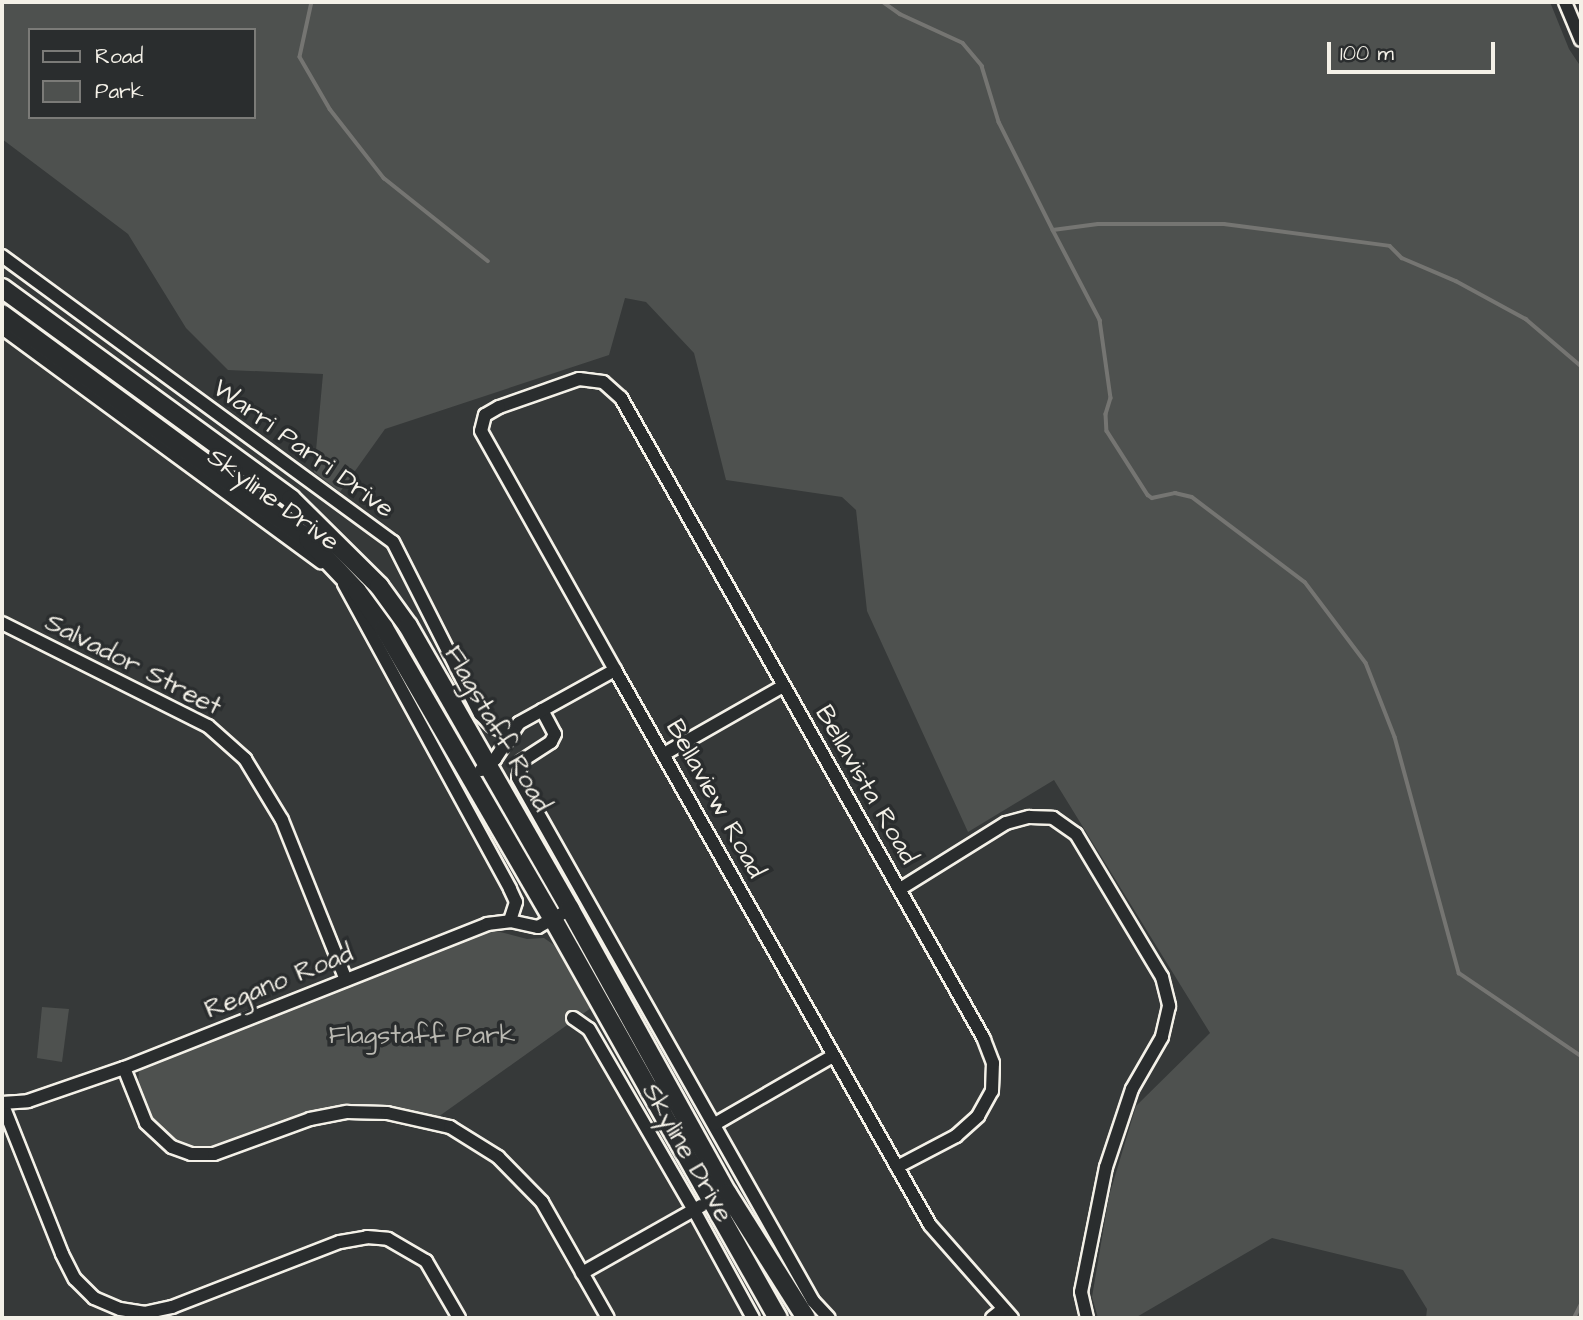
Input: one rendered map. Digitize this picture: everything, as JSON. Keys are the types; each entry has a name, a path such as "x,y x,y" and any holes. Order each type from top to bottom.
{"main road":[{"name":"Flagstaff Road","path":"2,288 291,499 379,586 408,626 727,1193 806,1318"},
{"name":"Flagstaff Road","path":"2,314 308,539 333,563 383,628 553,919 702,1206 778,1318"}],"street":[{"path":"1565,2 1581,40"},
{"name":"Warri Parri Drive","path":"2,256 393,542 480,714 492,726 509,734"},
{"name":"Skyline Drive","path":"2,328 316,557 342,582 510,889 516,902 510,921"},
{"name":"Bellaview Road","path":"621,398 603,383 579,379 499,407 485,415 481,431 930,1226 1008,1313"},
{"name":"Bellavista Road","path":"621,398 984,1039 993,1063 992,1091 978,1116 956,1136 897,1167"},
{"name":"Salvador Street","path":"2,623 208,726 245,759 282,820 346,980"},
{"path":"470,776 495,760 509,734 519,723 615,670"},
{"path":"664,754 783,686"},
{"name":"Flagstaff Road","path":"542,710 555,734 551,742 522,761 518,778 814,1301 829,1318"},
{"path":"900,889 1006,823 1030,817 1053,818 1076,834 1162,977 1169,1006 1162,1037 1132,1089 1106,1167 1081,1292 1087,1318"},
{"name":"Regano Road","path":"2,1103 28,1101 124,1068 487,924 510,921 538,927 569,909"},
{"name":"Skyline Drive","path":"573,1018 589,1029 702,1206 753,1318"},
{"path":"715,1124 833,1056"},
{"path":"124,1068 146,1123 172,1147 191,1154 214,1154 310,1119 347,1112 387,1113 450,1127 475,1140 520,1178 542,1202 608,1318"},
{"path":"2,1103 62,1254 75,1279 94,1298 120,1309 144,1313 172,1307 340,1242 368,1237 388,1239 426,1261 459,1318"},
{"path":"582,1273 727,1193"},
{"path":"992,1318 1008,1313"}],"green space":[{"path":"2,2 1550,2 1569,49 1581,67 1581,1318 1426,1318 1427,1309 1403,1270 1272,1238 1135,1318 1098,1318 1092,1297 1109,1196 1136,1106 1210,1033 1054,780 968,832 867,611 856,510 842,497 726,480 694,353 646,302 625,298 609,355 385,429 340,492 314,472 323,374 228,370 186,328 128,234 2,139"},
{"name":"Flagstaff Park","path":"489,929 527,939 544,938 554,945 591,1008 438,1117 381,1106 344,1106 306,1113 216,1147 195,1148 176,1142 153,1121 138,1084 139,1072 146,1064"},
{"path":"42,1007 69,1009 62,1062 37,1058"}],"waterway":[{"path":"312,2 300,57 330,109 384,178 488,261"},
{"path":"883,2 900,14 963,43 982,66 999,122 1053,230 1098,224 1224,224 1390,246 1402,258 1456,281 1526,319 1581,366"},
{"path":"1053,230 1100,320 1111,398 1106,414 1107,431 1148,495 1152,498 1175,493 1192,497 1305,582 1366,663 1395,737 1459,973 1581,1056"},
{"path":"1574,1318 1581,1304"}]}
